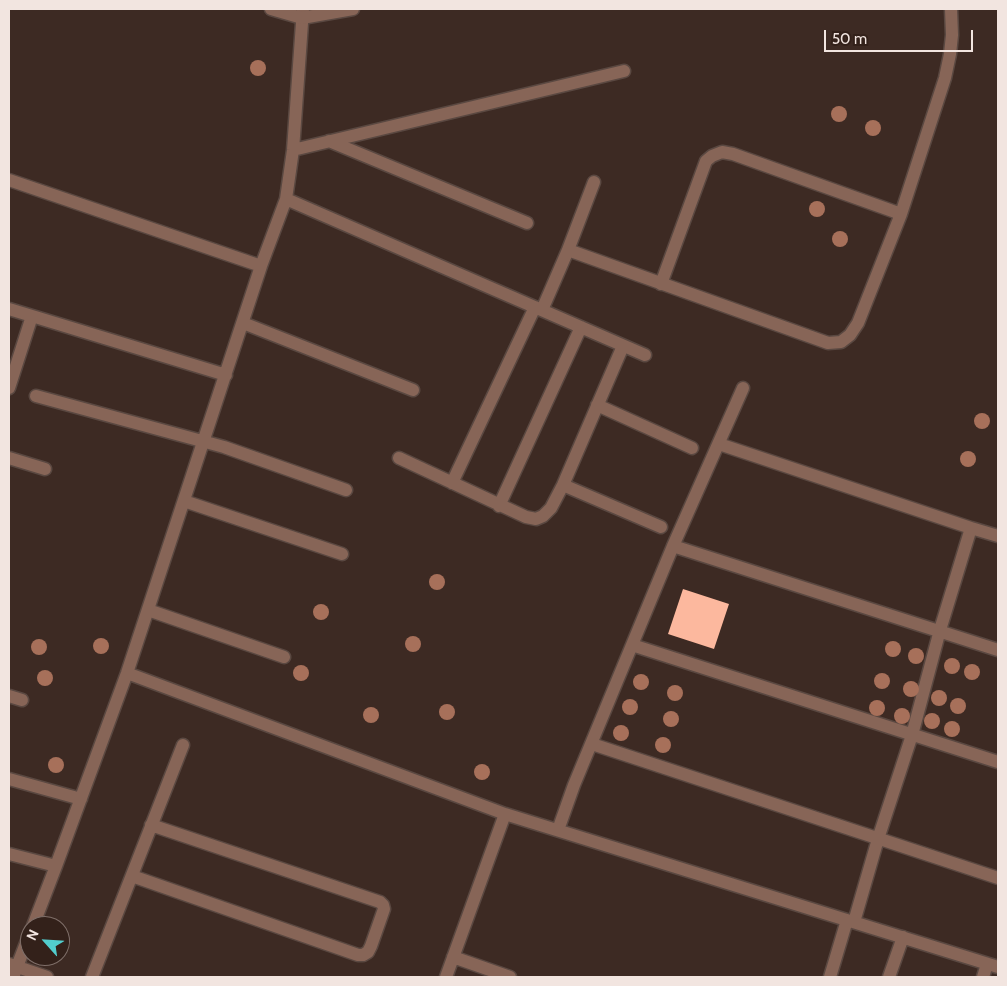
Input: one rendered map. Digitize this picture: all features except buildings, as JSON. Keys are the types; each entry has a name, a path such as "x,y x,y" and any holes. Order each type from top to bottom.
{"street":[{"path":"271,9 303,14 353,9"},
{"path":"568,250 828,343 841,342 850,335 858,323 901,214 945,78 952,35 951,9"},
{"path":"37,916 127,673 261,266 286,199 293,150 303,14"},
{"path":"293,150 624,71"},
{"path":"329,141 527,223"},
{"path":"661,284 706,161 722,152 733,154 901,214"},
{"path":"9,180 261,266"},
{"path":"452,483 568,250 594,182"},
{"path":"286,199 645,355"},
{"path":"9,309 226,375"},
{"path":"9,388 32,316"},
{"path":"243,323 413,390"},
{"path":"499,506 581,327"},
{"path":"399,458 526,517 536,518 543,516 551,508 563,485 623,346"},
{"path":"558,830 574,785 632,645 743,388"},
{"path":"36,396 224,447 346,490"},
{"path":"598,405 692,448"},
{"path":"719,444 998,536"},
{"path":"9,458 45,469"},
{"path":"563,485 661,527"},
{"path":"184,501 342,554"},
{"path":"830,977 851,921 912,735 940,630 971,528"},
{"path":"674,546 998,650"},
{"path":"148,610 284,657"},
{"path":"632,645 998,762"},
{"path":"127,673 505,814 993,965 983,977"},
{"path":"9,696 22,700"},
{"path":"592,744 998,878"},
{"path":"97,976 151,825 183,746"},
{"path":"9,779 81,799"},
{"path":"446,977 505,814"},
{"path":"132,876 358,955 364,955 371,946 384,909 380,902 151,825"},
{"path":"9,854 56,866"},
{"path":"889,977 903,937"},
{"path":"20,954 13,969 47,977"},
{"path":"453,958 510,977"}]}
